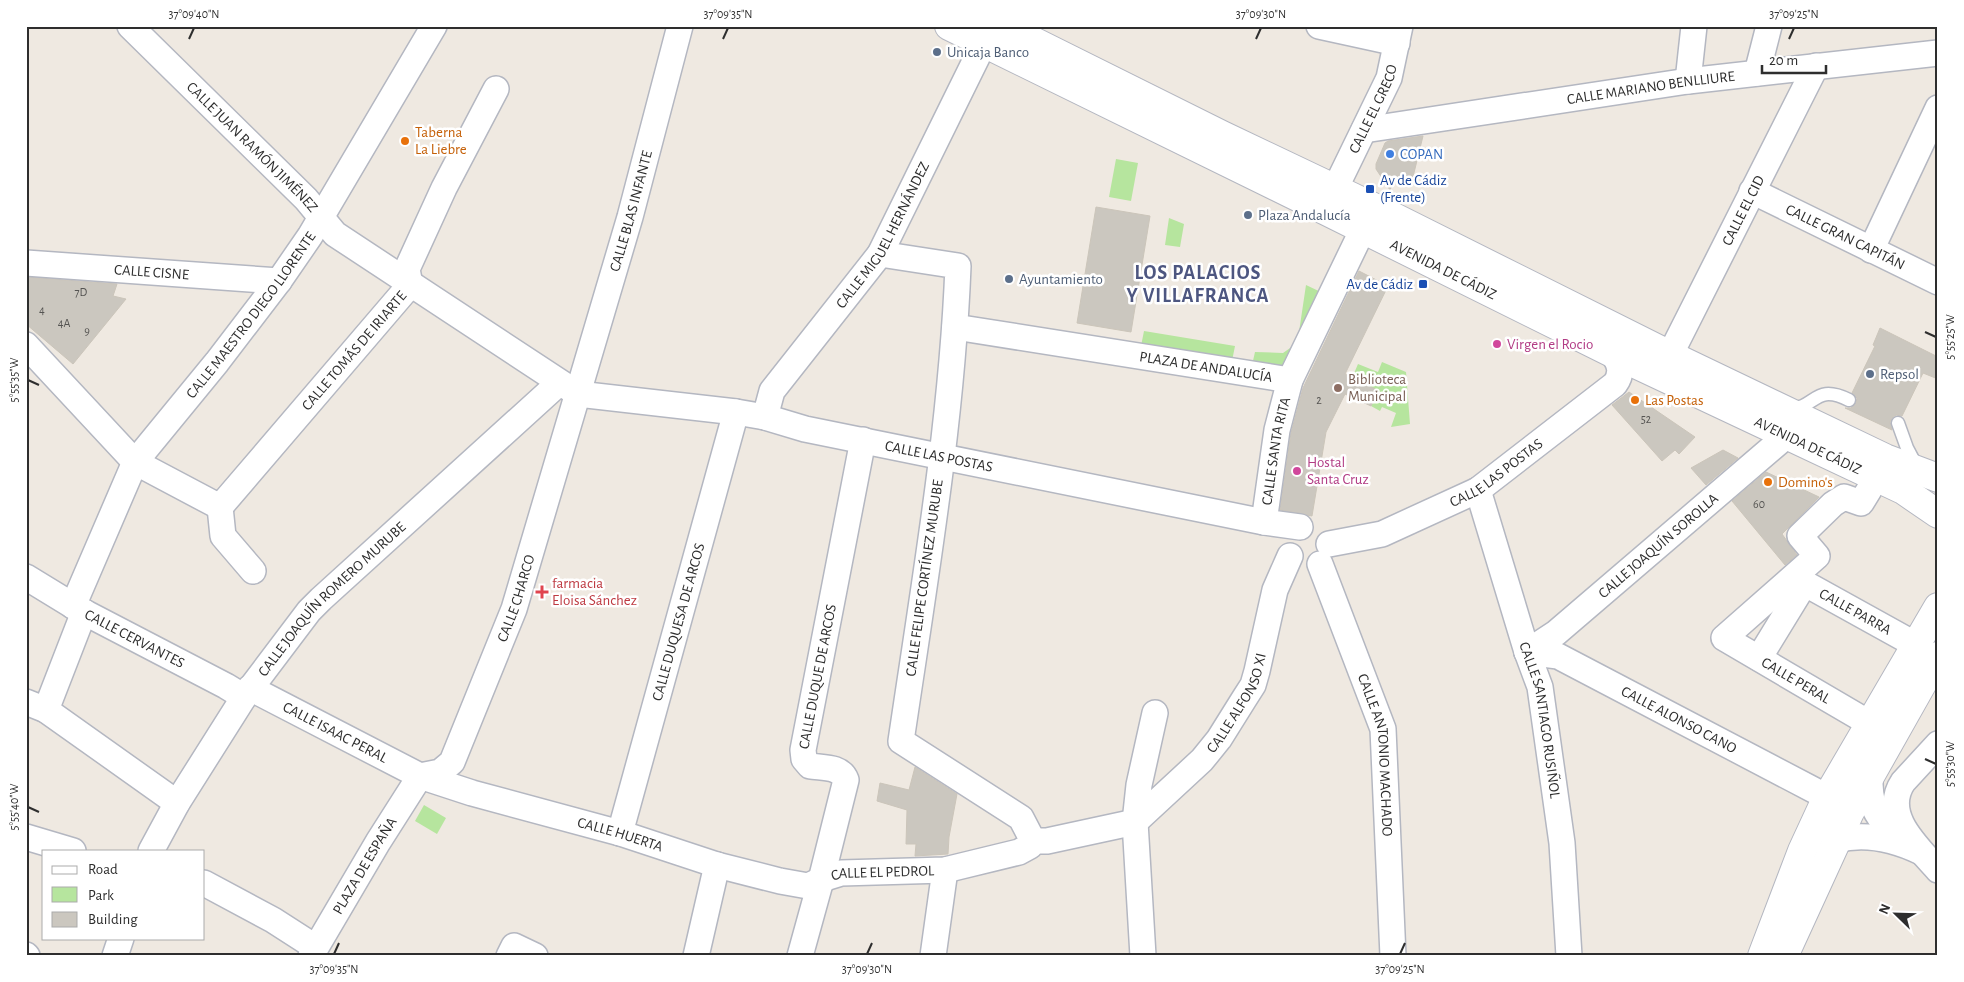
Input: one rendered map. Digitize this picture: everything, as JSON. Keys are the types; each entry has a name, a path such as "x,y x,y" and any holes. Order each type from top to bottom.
{"main road":[{"name":"AVENIDA DE CÁDIZ","path":"949,26 989,32 1335,189 1670,355 1885,458 1930,475"},
{"name":"AVENIDA DE CÁDIZ","path":"989,32 1363,229 1612,353 1903,490 1938,514"},
{"path":"1784,956 1836,840 1888,743 1927,651 1938,608"},
{"path":"1762,956 1802,851 1827,797 1869,723 1927,651"}],"street":[{"name":"CALLE MAESTRO DIEGO LLORENTE","path":"36,706 78,609 135,462 217,362 279,281 310,236 434,26"},
{"name":"CALLE BLAS INFANTE","path":"568,389 630,217 680,26"},
{"path":"1319,26 1398,35"},
{"path":"1688,81 1694,26"},
{"path":"1757,73 1768,26"},
{"name":"CALLE JUAN RAMÓN JIMÉNEZ","path":"140,30 306,199 335,234 568,389"},
{"name":"CALLE MIGUEL HERNÁNDEZ","path":"765,417 772,392 880,254 989,32"},
{"name":"CALLE EL GRECO","path":"1335,189 1389,78 1398,35"},
{"name":"CALLE MARIANO BENLLIURE","path":"1364,130 1688,81 1938,53"},
{"name":"CALLE EL CID","path":"1670,355 1816,66"},
{"name":"CALLE TOMÁS DE IRIARTE","path":"220,507 410,285 407,269 444,188 496,90"},
{"path":"1871,250 1938,108"},
{"name":"CALLE GRAN CAPITÁN","path":"1752,191 1938,282"},
{"name":"PLAZA DE ANDALUCÍA","path":"955,328 1290,380 1363,229"},
{"name":"CALLE FELIPE CORTÍNEZ MURUBE","path":"880,254 958,266 955,328 941,456 901,741 1021,818 1033,841"},
{"name":"CALLE CISNE","path":"26,263 279,281"},
{"path":"26,345 135,462 220,507 223,536 253,571"},
{"name":"CALLE LAS POSTAS","path":"1324,554 1382,534 1478,490 1615,384 1619,379 1620,372 1618,362 1612,353"},
{"name":"CALLE SANTA RITA","path":"1264,522 1277,430 1290,380"},
{"name":"CALLE LAS POSTAS","path":"568,389 765,417 805,429 1264,522 1300,527"},
{"name":"CALLE JOAQUÍN ROMERO MURUBE","path":"152,850 177,803 247,692 321,599 568,389"},
{"name":"CALLE CHARCO","path":"420,776 444,770 454,757 514,609 568,389"},
{"name":"CALLE DUQUESA DE ARCOS","path":"620,833 736,412"},
{"name":"CALLE JOAQUÍN SOROLLA","path":"1527,652 1556,632 1786,436"},
{"name":"CALLE DUQUE DE ARCOS","path":"821,880 846,780 843,773 838,770 810,766 804,759 803,750 863,440"},
{"name":"CALLE SANTIAGO RUSIÑOL","path":"1478,490 1527,652 1540,687 1562,843 1569,956"},
{"path":"1759,658 1800,580 1817,556 1800,536 1833,504 1844,497 1862,503 1869,490"},
{"path":"1312,526 1320,529 1326,536 1324,554 1312,568 1303,567 1295,563 1290,556 1287,545 1288,539 1300,527 1312,526"},
{"name":"CALLE ANTONIO MACHADO","path":"1324,554 1383,729 1393,956"},
{"name":"CALLE ALFONSO XI","path":"1135,822 1202,760 1219,739 1244,699 1257,671 1275,590 1290,556"},
{"name":"CALLE CERVANTES","path":"26,577 78,609 226,686 247,692"},
{"name":"CALLE PERAL","path":"1800,580 1724,638 1869,723"},
{"name":"CALLE PARRA","path":"1800,580 1927,651"},
{"name":"CALLE ALONSO CANO","path":"1527,652 1558,656 1827,797"},
{"name":"CALLE ISAAC PERAL","path":"247,692 420,776"},
{"path":"36,706 177,803"},
{"path":"1143,956 1135,822 1139,785 1155,713"},
{"path":"1888,743 1894,758 1910,774"},
{"path":"1930,862 1903,828 1898,816 1896,802 1899,789 1910,774 1938,744"},
{"path":"1870,775 1872,806 1899,842 1930,862"},
{"name":"CALLE HUERTA","path":"420,776 472,793 620,833 717,865 804,886 813,885 821,880"},
{"name":"PLAZA DE ESPAÑA","path":"313,951 420,776"},
{"path":"1033,841 1047,841 1135,822"},
{"path":"1836,840 1856,836 1899,842"},
{"path":"26,837 71,850"},
{"name":"CALLE EL PEDROL","path":"821,880 841,873 945,870 1020,852 1030,846 1033,841"},
{"path":"696,956 717,865"},
{"path":"933,956 945,870"},
{"path":"800,956 821,880"},
{"path":"205,884 273,920 313,951"},
{"path":"115,956 120,940"},
{"path":"509,956 514,946 535,956"}],"lane":[{"path":"1783,409 1797,408 1827,392 1835,393 1849,400"},
{"path":"1898,423 1906,448 1930,475"}],"green space":[{"path":"1116,159 1138,163 1131,201 1109,197"},
{"path":"1169,218 1184,224 1180,247 1165,245"},
{"path":"1306,285 1325,294 1307,332 1299,332"},
{"path":"1144,331 1235,346 1232,361 1141,346"},
{"path":"1293,346 1284,369 1252,365 1255,352 1283,353"},
{"path":"1382,362 1406,372 1410,424 1391,427 1396,413 1382,407 1380,411 1371,406 1378,391 1352,378 1358,364 1378,372"},
{"path":"424,805 446,818 437,834 415,821"}],"building":[{"path":"1423,136 1411,185 1395,178 1390,190 1376,169 1376,164 1385,143"},
{"path":"1096,207 1150,216 1131,332 1077,323"},
{"path":"1359,271 1388,286 1345,374 1379,391 1371,406 1345,394 1326,432 1312,516 1280,510 1291,433 1303,388"},
{"path":"26,277 117,284 113,296 126,299 73,364 26,324"},
{"path":"1880,328 1938,357 1938,379 1923,373 1902,416 1896,415 1892,418 1890,422 1892,430 1845,408 1851,408 1856,403 1857,398 1852,393 1875,346 1873,345"},
{"path":"1629,392 1695,437 1679,454 1675,450 1662,461 1612,405"},
{"path":"1723,450 1738,458 1706,485 1691,468"},
{"path":"1766,472 1819,497 1782,534 1797,555 1785,565 1732,501"},
{"path":"915,767 957,794 949,837 948,854 915,856 916,844 906,844 907,810 877,801 880,783 909,790"}],"place":[{"name":"Unicaja Banco","path":"937,52"},
{"name":"Taberna La Liebre","path":"405,141"},
{"name":"COPAN","path":"1390,154"},
{"name":"Av de Cádiz (Frente)","path":"1370,189"},
{"name":"Plaza Andalucía","path":"1248,215"},
{"name":"Ayuntamiento","path":"1009,279"},
{"name":"Av de Cádiz","path":"1423,284"},
{"name":"Virgen el Rocio","path":"1497,344"},
{"name":"Repsol","path":"1870,374"},
{"name":"Biblioteca Municipal","path":"1338,388"},
{"name":"Las Postas","path":"1635,400"},
{"name":"Hostal Santa Cruz","path":"1297,471"},
{"name":"Domino's","path":"1768,482"},
{"name":"farmacia Eloisa Sánchez","path":"542,592"}],"district":[{"name":"LOS PALACIOS Y VILLAFRANCA","path":"1198,284"}]}
